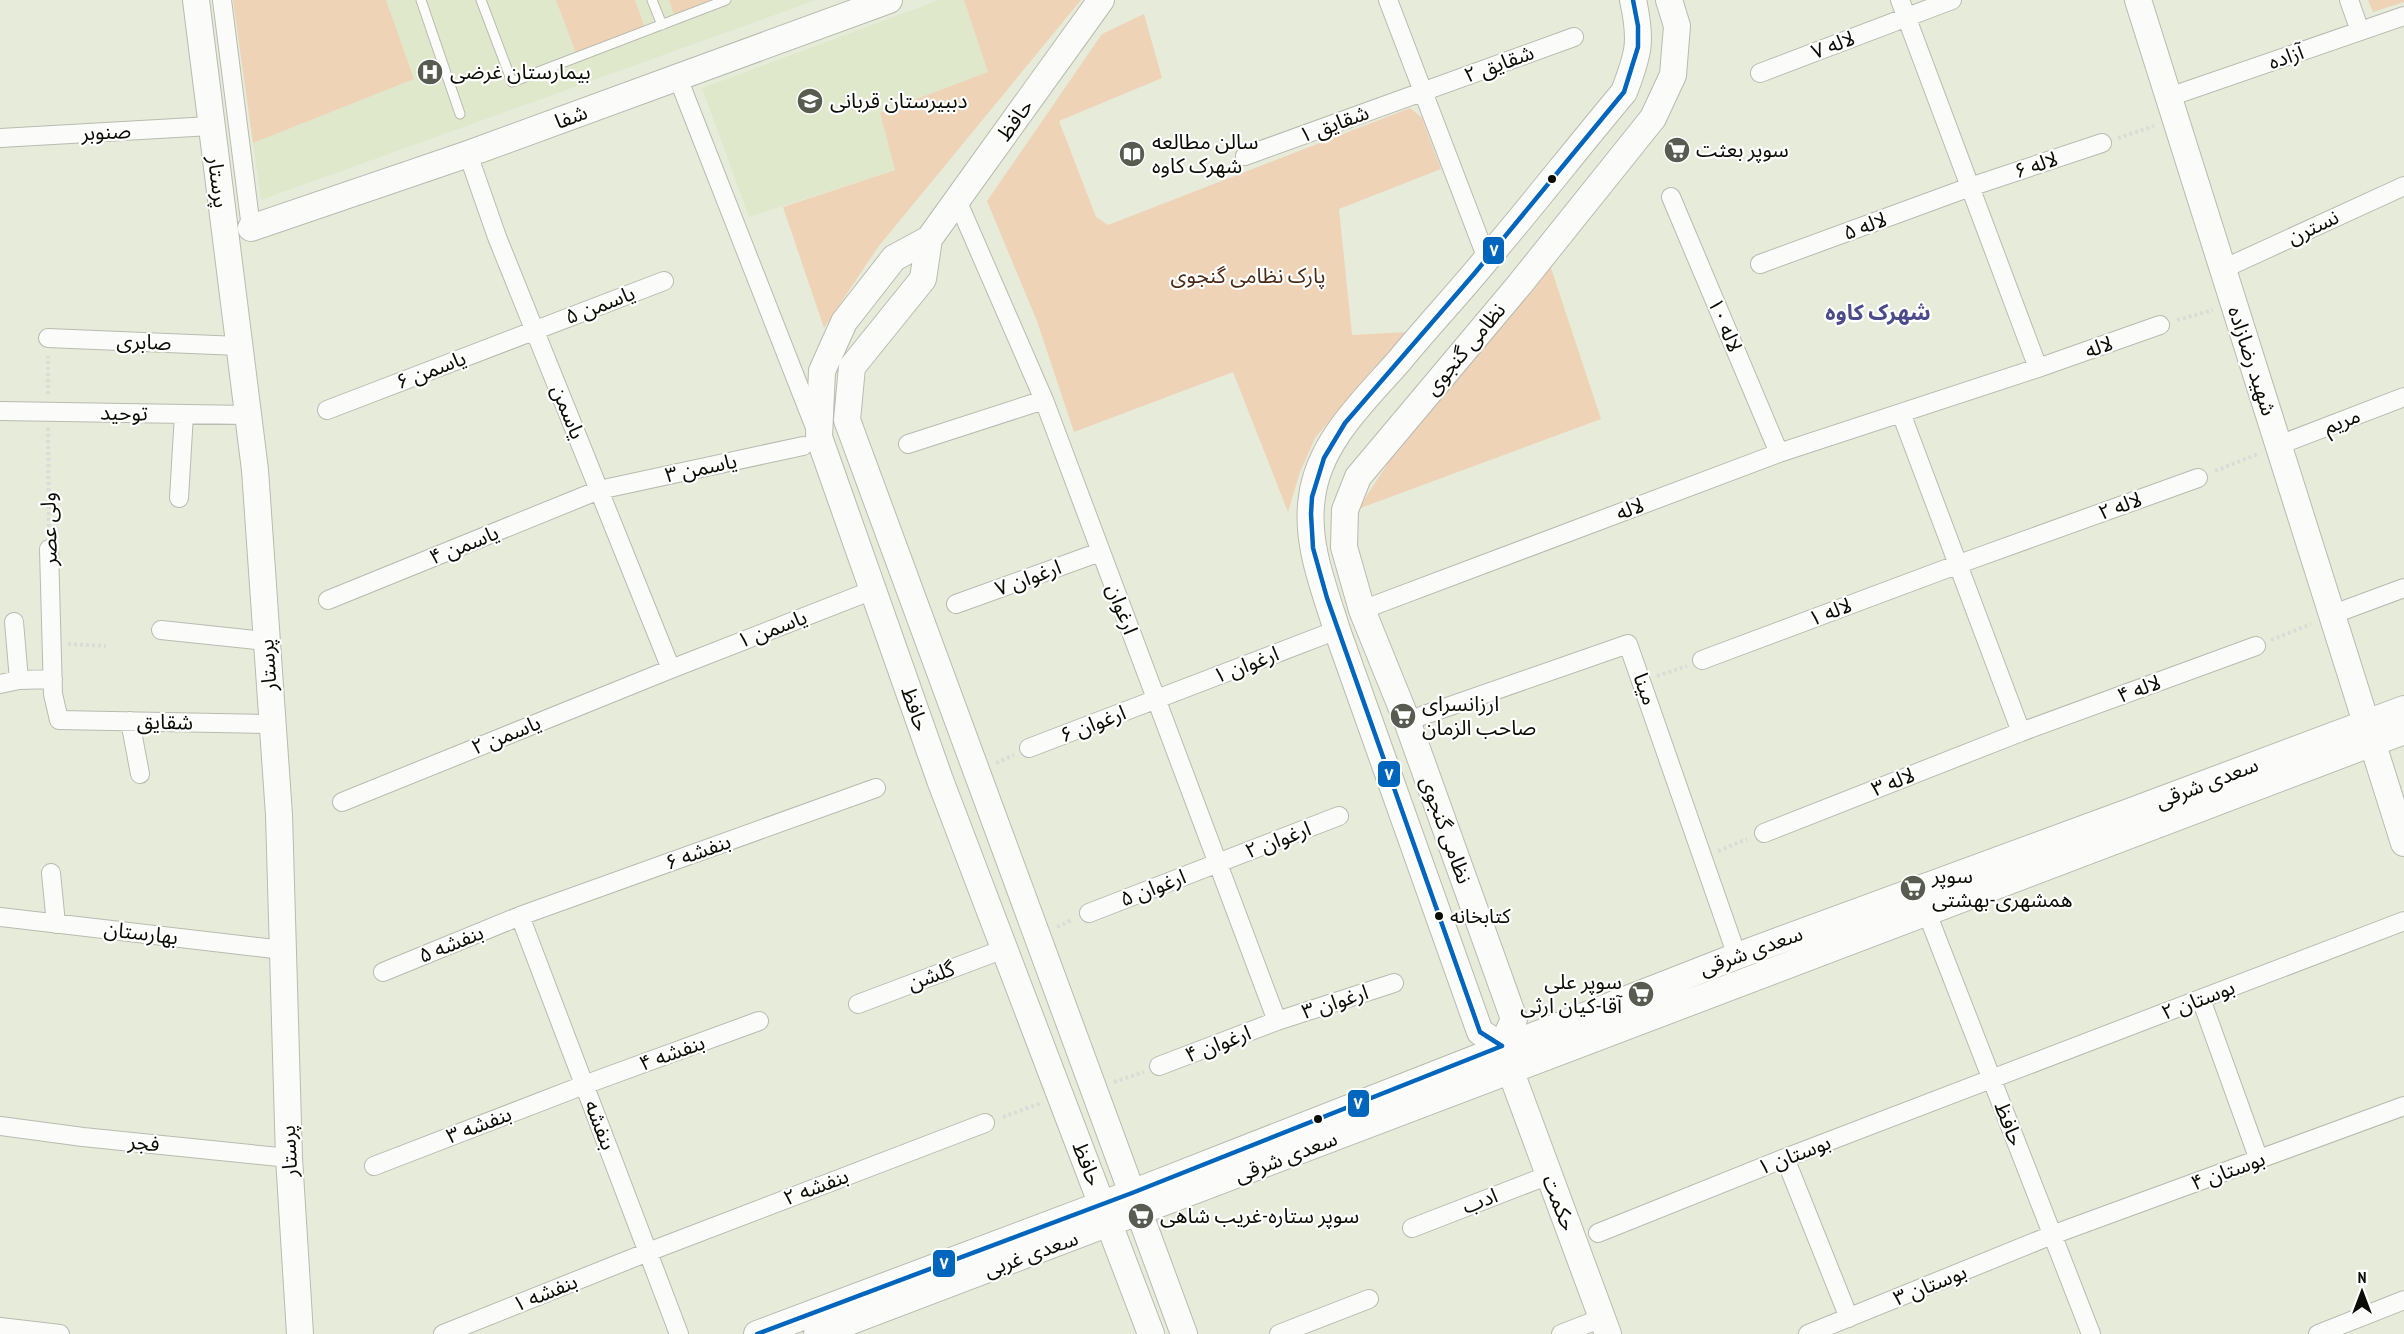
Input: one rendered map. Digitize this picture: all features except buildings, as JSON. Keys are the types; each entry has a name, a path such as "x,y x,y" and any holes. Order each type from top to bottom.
{"street":[{"name":"پرستار","path":"196,0 255,470 279,815 289,1158 300,1334"},
{"path":"222,0 251,228"},
{"name":"شفا","path":"251,228 468,154 889,0"},
{"name":"حافظ","path":"1101,0 929,239 894,258 844,322 822,371 811,442 873,590 940,780 1152,1334"},
{"path":"1388,0 1487,259 1520,284"},
{"name":"نظامی گنجوی","path":"1633,0 1639,29 1636,59 1624,92 1487,259 1333,439 1321,465 1311,497 1311,533 1318,569 1337,630 1480,1032 1502,1046 1514,1019 1407,721 1362,610 1344,547 1345,510 1358,477 1520,284 1653,118 1673,75 1677,26 1669,0"},
{"name":"لاله ۷","path":"1760,73 1903,8 1952,0"},
{"name":"شهید رضازاده","path":"2138,0 2404,843"},
{"path":"2349,0 2360,31"},
{"path":"1903,8 2038,368"},
{"name":"آزاده","path":"2172,108 2360,31 2404,16"},
{"name":"شقایق ۲","path":"1423,92 1574,37"},
{"path":"678,78 811,442"},
{"name":"شقایق ۱","path":"1245,156 1423,92"},
{"name":"صنوبر","path":"0,138 212,126"},
{"name":"لاله ۶","path":"1970,187 2103,143"},
{"name":"یاسمن","path":"468,154 497,237 670,669"},
{"name":"نسترن","path":"2223,269 2401,186"},
{"name":"لاله ۵","path":"1760,264 1970,187"},
{"name":"لاله ۱۰","path":"1671,197 1779,453"},
{"name":"ارغوان","path":"957,200 1044,400 1277,1021"},
{"name":"حافظ","path":"929,239 923,279 852,367 847,420 1184,1334"},
{"name":"یاسمن ۵","path":"535,330 664,280"},
{"name":"لاله","path":"1362,610 1779,453 2038,368 2160,325"},
{"name":"یاسمن ۶","path":"327,410 535,330"},
{"name":"صابری","path":"48,338 239,346"},
{"name":"مریم","path":"2279,445 2404,397"},
{"path":"908,444 1044,400"},
{"name":"توحید","path":"0,411 248,415"},
{"path":"1901,413 2021,732"},
{"path":"178,498 184,414"},
{"name":"یاسمن ۳","path":"599,490 811,442"},
{"name":"لاله ۲","path":"1959,564 2198,478"},
{"name":"یاسمن ۴","path":"328,600 599,490"},
{"name":"ولی عصر","path":"49,549 53,694 58,720"},
{"name":"ارغوان ۷","path":"957,604 1100,552"},
{"name":"لاله ۱","path":"1702,660 1959,564"},
{"path":"873,590 903,573"},
{"path":"2331,615 2404,588"},
{"name":"یاسمن ۱","path":"670,669 873,590"},
{"path":"14,622 19,680"},
{"path":"161,630 266,641"},
{"name":"ارغوان ۱","path":"1156,700 1337,630"},
{"name":"مینا","path":"1407,721 1628,644 1737,956"},
{"name":"لاله ۴","path":"2021,732 2256,646"},
{"name":"یاسمن ۲","path":"342,802 670,669"},
{"path":"0,684 19,680 53,679"},
{"name":"ارغوان ۶","path":"1029,748 1156,700"},
{"name":"سعدی شرقی","path":"1106,1214 1510,1072 1927,913 2369,733 2404,709"},
{"name":"شقایق","path":"58,720 272,724"},
{"path":"130,721 140,774"},
{"name":"سعدی شرقی","path":"1135,1203 1502,1046 1737,956 2129,812 2369,733 2404,731"},
{"name":"لاله ۳","path":"1764,833 2021,732"},
{"name":"بنفشه ۶","path":"520,916 876,788"},
{"name":"ارغوان ۲","path":"1218,864 1339,816"},
{"name":"ارغوان ۵","path":"1089,913 1218,864"},
{"path":"51,873 56,924"},
{"name":"حافظ","path":"1927,913 2091,1334"},
{"name":"بنفشه ۵","path":"383,972 520,916"},
{"name":"بنفشه","path":"520,916 680,1334"},
{"name":"بهارستان","path":"0,917 283,950"},
{"name":"بوستان ۲","path":"1991,1079 2404,921"},
{"name":"گلشن","path":"858,1004 1005,949"},
{"name":"ارغوان ۳","path":"1277,1021 1394,983"},
{"path":"2201,999 2259,1160"},
{"name":"بنفشه ۴","path":"584,1085 759,1021"},
{"name":"ارغوان ۴","path":"1160,1066 1277,1021"},
{"name":"حکمت","path":"1502,1046 1605,1326"},
{"name":"بوستان ۱","path":"1598,1233 1991,1079"},
{"name":"بنفشه ۳","path":"374,1166 584,1085"},
{"name":"بوستان ۴","path":"2052,1235 2404,1106"},
{"name":"بنفشه ۲","path":"648,1251 985,1123"},
{"name":"فجر","path":"0,1126 289,1158"},
{"path":"1785,1158 1849,1317"},
{"name":"ادب","path":"1412,1228 1549,1175"},
{"name":"سعدی غربی","path":"757,1334 1106,1214"},
{"name":"سعدی غربی","path":"817,1334 1106,1214"},
{"name":"بوستان ۳","path":"1809,1334 2052,1235"},
{"name":"بنفشه ۱","path":"443,1334 648,1251"},
{"path":"1279,1334 1369,1299"},
{"path":"2318,1334 2404,1300"},
{"path":"1561,1334 1605,1326"},
{"path":"0,1327 60,1334"}],"lane":[{"path":"421,0 460,114"},
{"path":"481,0 512,82 726,0"},
{"path":"652,0 662,25"}],"path":[{"path":"2103,143 2172,108"},
{"path":"2160,325 2234,304"},
{"name":"ولی عصر","path":"48,338 49,549"},
{"path":"2198,478 2279,445"},
{"path":"2256,646 2331,615"},
{"path":"52,643 106,646"},
{"path":"1642,682 1702,660"},
{"path":"976,771 1029,748"},
{"path":"1703,856 1764,833"},
{"path":"1037,936 1089,913"},
{"path":"1094,1090 1160,1066"},
{"path":"985,1123 1061,1096"}],"shaded area":[{"name":"بیمارستان غرضی","path":"233,0 816,0 261,200"},
{"name":"دببیرستان قربانی","path":"939,0 964,0 989,72 880,113 895,170 749,217 702,88"}],"green space":[{"path":"233,0 386,0 414,79 253,143"},
{"path":"556,0 635,0 645,28 576,53"},
{"path":"669,0 724,0 675,18"},
{"path":"964,0 1081,0 878,247 824,328 783,207 895,170 880,113 988,72"},
{"path":"2368,0 2404,0 2404,2 2373,12"},
{"name":"پارک نظامی گنجوی","path":"1144,14 1162,78 1059,121 1096,217 1108,225 1410,108 1422,118 1441,169 1339,209 1352,335 1408,332 1372,370 1315,438 1300,472 1288,512 1233,372 1074,432 1037,321 987,201 1102,34"},
{"path":"1549,262 1601,419 1358,509 1394,454"}],"transit line":[{"name":"۷","path":"1502,1046 1480,1032 1327,598 1313,548 1312,497 1324,458 1345,423 1474,274 1624,92 1638,47 1638,26 1633,0"},
{"name":"۷","path":"757,1334 1132,1193 1502,1046"}],"place":[{"name":"بیمارستان غرضی","path":"430,72"},
{"name":"دببیرستان قربانی","path":"810,101"},
{"name":"سوپر بعثت","path":"1677,150"},
{"name":"سالن مطالعه شهرک کاوه","path":"1132,154"},
{"name":"ارزانسرای صاحب الزمان","path":"1403,716"},
{"name":"سوپر همشهری-بهشتی","path":"1913,888"},
{"name":"کتابخانه","path":"1439,916"},
{"name":"سوپر علی آقا-کیان ارثی","path":"1641,994"},
{"name":"سوپر ستاره-غریب شاهی","path":"1141,1216"}],"district":[{"name":"شهرک کاوه","path":"1878,312"}]}
